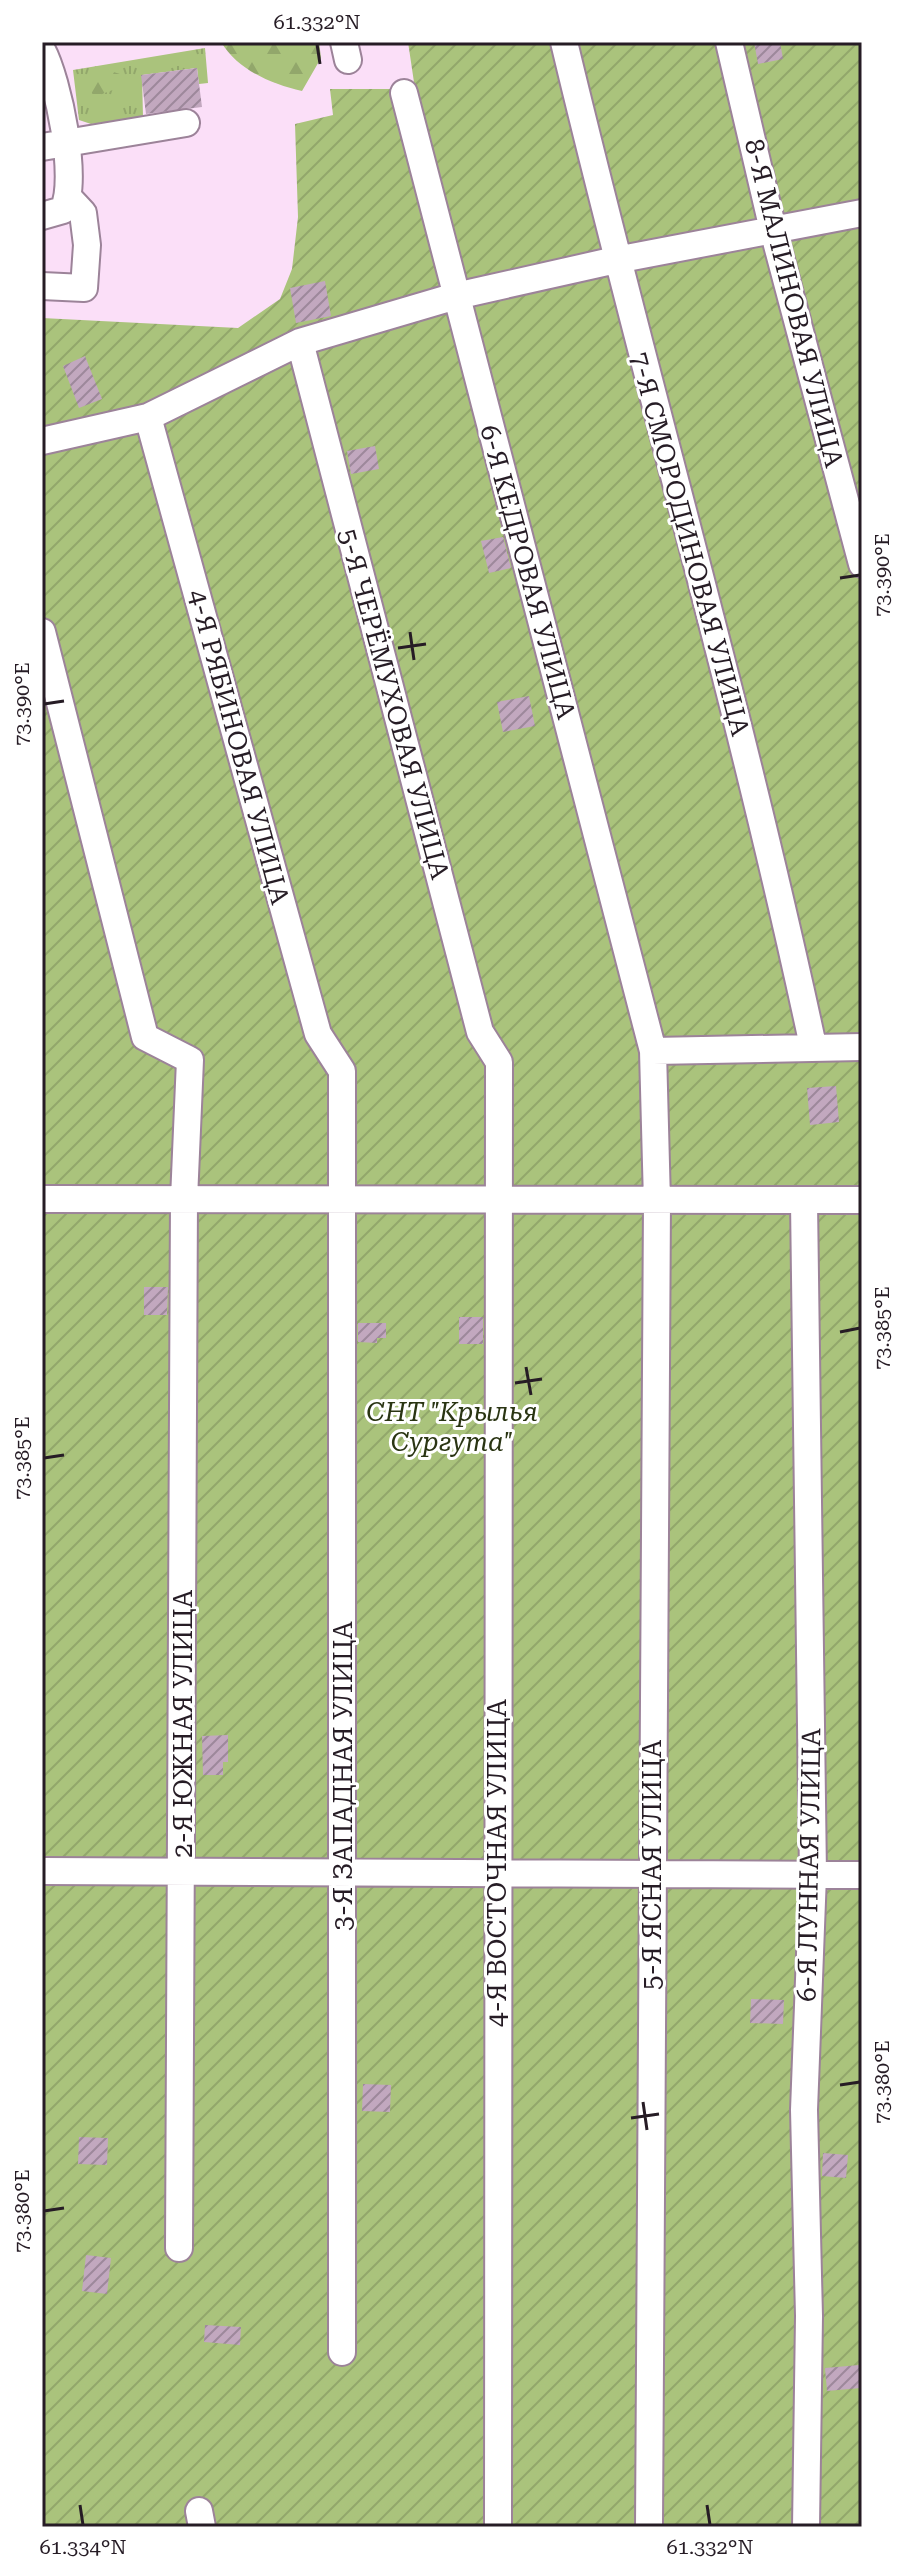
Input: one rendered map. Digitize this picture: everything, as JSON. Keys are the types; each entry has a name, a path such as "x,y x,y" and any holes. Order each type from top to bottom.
{"street":[{"name":"7-Я СМОРОДИНОВАЯ УЛИЦА","path":"564,42 616,260 781,894 813,1046"},
{"name":"8-Я МАЛИНОВАЯ УЛИЦА","path":"729,42 773,230 862,564"},
{"path":"42,50 53,145 70,179 69,198 63,210 42,216"},
{"name":"6-Я КЕДРОВАЯ УЛИЦА","path":"404,93 653,1051 657,1202"},
{"path":"53,145 186,123"},
{"path":"42,286 84,288 87,245 83,213 69,198"},
{"path":"42,441 148,417 300,342 456,296 616,260 862,213"},
{"name":"5-Я ЧЕРЁМУХОВАЯ УЛИЦА","path":"300,342 480,1032 499,1062"},
{"name":"4-Я РЯБИНОВАЯ УЛИЦА","path":"148,417 318,1034 342,1071"},
{"name":"2-Я ЮЖНАЯ УЛИЦА","path":"42,632 145,1037 190,1060 184,1199 179,2248"},
{"path":"653,1051 862,1047"},
{"name":"4-Я ВОСТОЧНАЯ УЛИЦА","path":"498,2527 499,1062"},
{"name":"3-Я ЗАПАДНАЯ УЛИЦА","path":"342,1071 345,1201 342,2352"},
{"path":"42,1199 862,1200"},
{"name":"5-Я ЯСНАЯ УЛИЦА","path":"649,2527 657,1202"},
{"name":"6-Я ЛУННАЯ УЛИЦА","path":"804,1202 813,1875 804,2110 809,2316 806,2527"},
{"path":"42,1871 343,1875 862,1875"}],"green space":[{"path":"221,42 319,42 321,58 302,91 246,68"},
{"name":"CНТ \"Крылья Сургута\"","path":"408,42 862,42 862,2527 42,2527 42,318 238,328 280,299 292,269 298,217 295,124 333,115 330,89 415,89"},
{"path":"205,48 208,83 199,84 197,68 142,75 143,117 91,124 79,120 73,70"},
{"path":"95,66 123,75 126,85 94,97 89,87"}],"building":[{"path":"754,42 780,42 783,59 758,64"},
{"path":"197,68 202,107 146,114 141,75"},
{"path":"325,281 331,316 296,323 290,288"},
{"path":"85,356 102,399 79,408 63,366"},
{"path":"375,446 379,469 351,474 347,451"},
{"path":"503,537 511,568 489,573 481,541"},
{"path":"529,696 535,726 503,732 497,702"},
{"path":"836,1086 839,1122 810,1125 807,1088"},
{"path":"144,1287 168,1287 167,1315 144,1315"},
{"path":"459,1317 483,1317 483,1344 459,1344"},
{"path":"358,1323 386,1323 386,1338 377,1338 377,1343 358,1342"},
{"path":"228,1735 228,1762 223,1762 223,1775 203,1775 202,1736"},
{"path":"751,1999 784,2000 783,2024 750,2023"},
{"path":"363,2084 391,2085 390,2112 362,2111"},
{"path":"79,2137 108,2138 107,2165 78,2164"},
{"path":"823,2153 848,2155 846,2178 822,2176"},
{"path":"86,2255 111,2258 107,2294 82,2291"},
{"path":"205,2325 241,2327 240,2345 204,2342"},
{"path":"859,2365 861,2388 827,2391 825,2368"}]}
